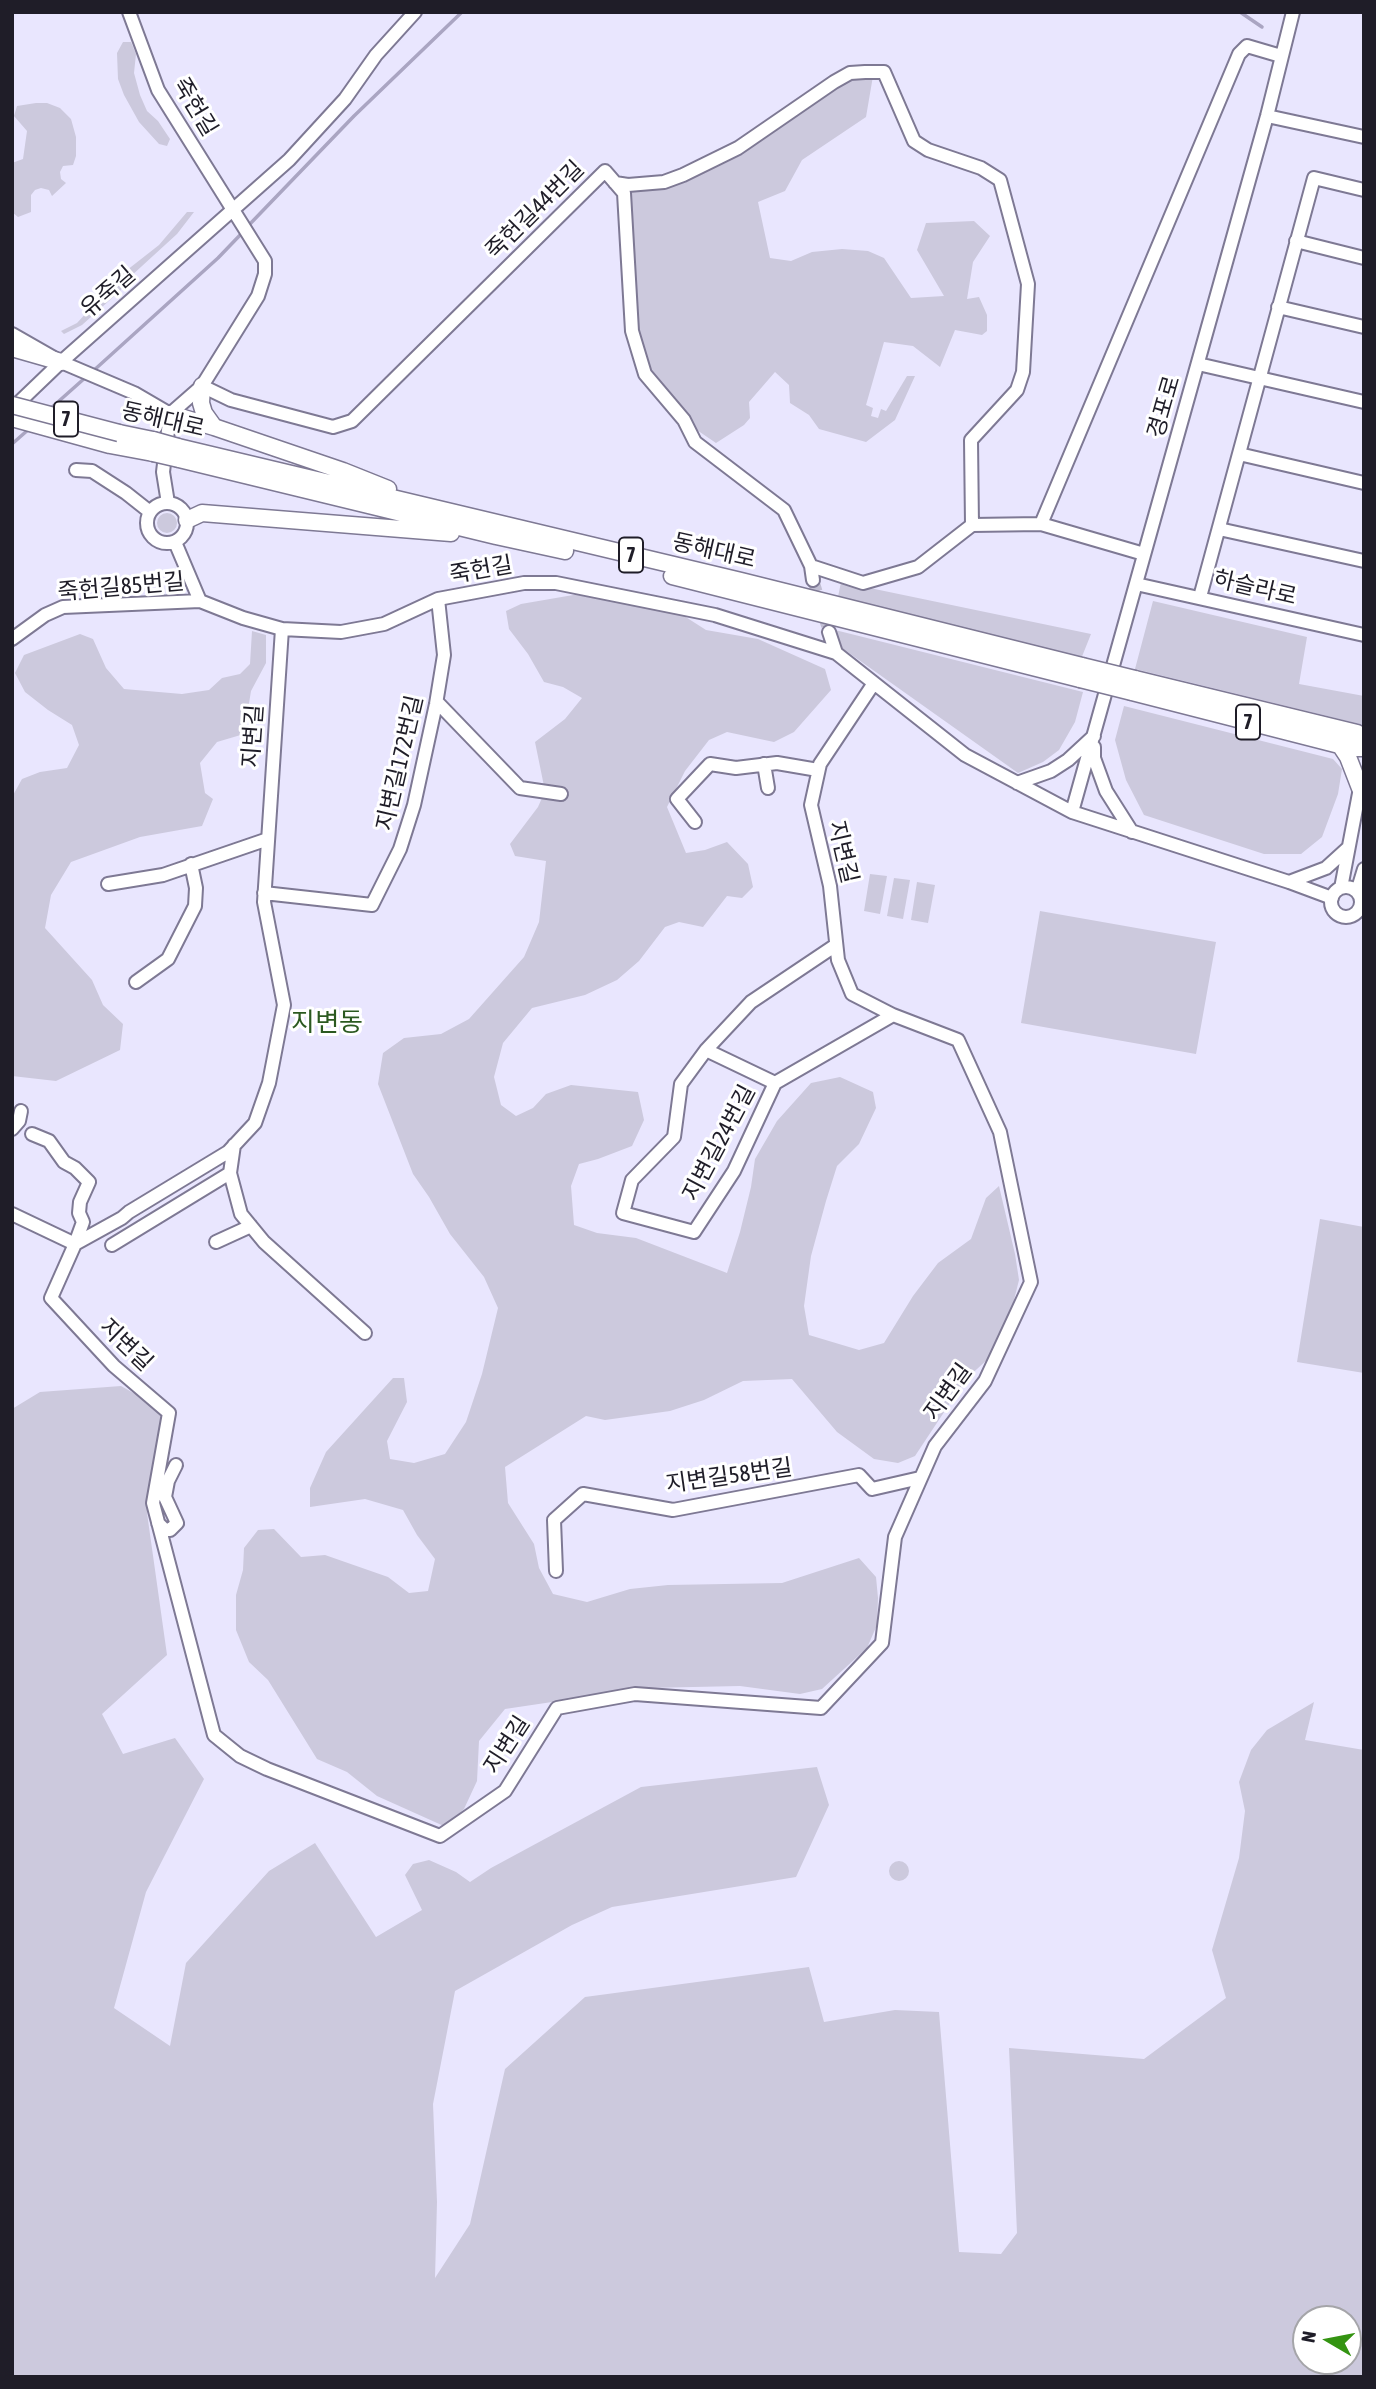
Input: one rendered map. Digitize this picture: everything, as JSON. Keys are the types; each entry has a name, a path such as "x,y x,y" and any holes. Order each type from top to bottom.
{"main road":[{"path":"12,348 61,362"},
{"path":"202,386 201,403 204,413 214,427"},
{"name":"동해대로","path":"12,407 115,439"},
{"path":"170,414 343,471 443,511"},
{"name":"동해대로","path":"12,418 153,446 496,536 622,563 1081,672"},
{"name":"동해대로","path":"179,453 741,581 1134,686 1340,746 1364,748"},
{"path":"187,520 202,513 496,536"},
{"name":"동해대로","path":"1134,686 1357,733 1364,738"},
{"path":"1340,746 1362,786"}],"street":[{"name":"죽헌길","path":"130,12 158,90 265,261 265,274 258,296 202,386"},
{"name":"유죽길","path":"12,407 237,213 345,99 376,55 415,12"},
{"name":"경포로","path":"1072,812 1267,116 1293,12"},
{"path":"1041,524 1239,54 1247,46 1281,56"},
{"path":"615,183 628,185 664,182 683,175 738,148 842,78 864,72 884,72 914,141 928,150 981,168 1000,180 1028,284 1023,372 1017,390 971,440 972,525"},
{"path":"1267,116 1364,137"},
{"name":"죽헌길44번길","path":"202,386 231,400 333,427 352,421 605,171 624,193 632,331 645,374 684,420 695,442 783,510 811,566 813,580"},
{"path":"1200,597 1314,178 1364,190"},
{"path":"1296,241 1364,258"},
{"path":"1278,307 1364,327"},
{"path":"12,334 61,362 134,393 170,414"},
{"path":"1198,365 1364,402"},
{"path":"167,503 163,472 170,414 202,386"},
{"path":"1239,454 1364,483"},
{"path":"76,470 92,471 150,512"},
{"path":"167,503 180,508 187,520 185,533 175,542 163,543 152,537 147,525 150,512 167,503"},
{"path":"811,566 863,583 918,567 972,525 1041,524 1144,554"},
{"path":"1219,529 1364,561"},
{"path":"175,542 200,601"},
{"name":"죽헌길","path":"200,601 243,618 282,629 341,632 384,624 438,599 524,583 556,583 715,615 836,653"},
{"name":"하슬라로","path":"1136,583 1364,635"},
{"name":"지변길172번길","path":"264,893 372,905 400,849 411,816 437,702 444,655 438,599"},
{"name":"죽헌길85번길","path":"12,639 45,615 63,607 200,601"},
{"name":"지변길","path":"282,629 264,902 284,1005 269,1083 255,1123 228,1152 75,1244 51,1298 114,1366 169,1413 153,1503 214,1735 240,1756 267,1769 440,1836 505,1791 556,1707 635,1694 821,1708 883,1643 895,1537 935,1446 985,1381 1031,1282 1000,1132 958,1040 893,1015 852,994 838,960 830,886 811,805 820,764 874,683"},
{"path":"829,632 836,653 965,755 1072,812 1289,882 1336,893 1350,888 1357,892"},
{"path":"437,702 520,788 561,794"},
{"path":"1017,783 1051,771 1068,761 1094,736"},
{"path":"1094,736 1094,758 1106,791 1132,832"},
{"path":"695,822 677,799 710,764 736,768 777,763 818,770"},
{"path":"764,764 768,788"},
{"path":"1362,786 1349,848 1332,907 1337,915 1350,917 1360,908 1357,892 1364,869"},
{"path":"108,884 163,875 268,839"},
{"path":"1289,882 1326,868 1349,848"},
{"path":"136,982 168,959 195,906 196,888 191,864"},
{"path":"775,1083 706,1051 751,1002 836,945"},
{"name":"지변길24번길","path":"706,1051 681,1084 674,1136 632,1180 623,1213 694,1232 734,1171 775,1083 893,1015"},
{"path":"12,1129 19,1121 20,1111"},
{"path":"12,1214 75,1244 83,1222 79,1213 80,1202 89,1182 75,1168 64,1162 49,1141 32,1134"},
{"path":"234,1145 230,1173 241,1214 264,1241 365,1333"},
{"path":"112,1245 230,1173"},
{"path":"216,1241 251,1226"},
{"path":"158,1523 170,1530 177,1523 165,1497 168,1481 176,1465"},
{"name":"지변길58번길","path":"556,1571 554,1520 583,1494 673,1510 859,1475 872,1489 920,1478"}],"shaded area":[{"path":"123,42 131,42 136,54 134,73 140,95 147,111 158,121 170,139 167,146 159,144 139,122 124,95 118,79 117,53"},
{"path":"849,76 873,76 866,117 802,160 785,191 758,202 770,258 791,261 812,252 842,249 868,251 884,258 911,298 944,296 917,250 926,223 974,221 990,236 973,262 967,299 979,297 987,315 987,331 982,335 955,330 940,367 913,346 884,342 866,405 873,408 871,416 878,418 881,409 886,411 907,376 915,376 895,420 866,442 819,429 809,415 790,403 789,385 775,372 749,402 750,418 716,443 691,426 647,372 634,329 627,190 707,168"},
{"path":"47,103 60,108 71,119 76,137 76,156 73,165 63,166 60,172 61,179 66,183 52,196 49,190 35,190 31,195 31,212 18,217 12,212 12,163 23,159 27,131 14,116 17,106"},
{"path":"187,212 194,212 177,234 130,277 120,291 82,325 64,334 61,331 77,323 122,274 159,245"},
{"path":"167,513 174,516 177,523 174,530 167,533 160,530 157,523 160,516"},
{"path":"841,582 1091,634 1081,659 837,602"},
{"path":"579,594 681,614 706,630 758,639 825,669 831,690 794,732 774,742 727,732 709,740 685,771 667,807 686,853 727,842 748,864 753,887 742,898 727,896 703,927 679,922 665,927 639,961 617,980 585,995 532,1008 503,1043 494,1077 501,1105 516,1116 533,1108 546,1094 571,1085 638,1092 644,1120 632,1146 579,1164 571,1186 574,1225 597,1233 636,1238 727,1273 740,1232 755,1159 777,1121 811,1083 840,1077 873,1092 876,1108 859,1144 837,1166 826,1201 811,1256 804,1306 809,1335 859,1350 884,1343 913,1296 938,1263 971,1239 986,1198 999,1186 1019,1280 1013,1304 988,1359 966,1379 915,1456 898,1463 874,1459 837,1432 792,1379 743,1381 704,1400 670,1411 605,1420 586,1416 505,1467 508,1503 534,1544 539,1568 553,1594 587,1602 630,1589 668,1585 782,1583 859,1558 876,1577 877,1625 867,1648 822,1689 800,1694 740,1686 646,1688 505,1709 479,1741 477,1781 464,1809 446,1827 377,1796 347,1772 317,1759 268,1680 249,1662 236,1630 236,1595 243,1570 244,1548 258,1530 274,1529 301,1557 325,1555 388,1577 409,1593 428,1591 435,1559 403,1510 365,1499 310,1507 310,1488 326,1452 393,1378 404,1378 407,1402 387,1441 390,1459 414,1463 445,1454 466,1422 482,1374 498,1308 484,1277 450,1234 413,1174 378,1084 383,1053 404,1038 441,1034 469,1019 524,957 539,922 546,861 515,856 510,844 538,807 545,791 535,742 565,719 582,698 563,687 544,682 509,629 506,611 521,604"},
{"path":"1153,601 1307,637 1299,684 1364,696 1364,725 1135,669"},
{"path":"835,630 1083,692 1075,722 1059,750 1043,762 1018,773 842,648"},
{"path":"252,631 266,635 266,663 251,691 244,734 217,742 200,763 205,793 213,799 202,826 140,837 71,862 51,895 45,928 92,980 103,1005 123,1024 120,1050 56,1081 12,1076 12,797 22,779 40,772 67,768 79,745 72,725 25,692 15,673 24,655 80,634 93,639 106,668 124,689 182,694 209,690 222,678 240,674 250,664"},
{"path":"1124,706 1333,759 1342,769 1338,794 1322,837 1301,854 1264,854 1144,815 1126,780 1115,740"},
{"path":"870,874 887,876 880,914 864,911"},
{"path":"894,878 910,880 903,919 887,916"},
{"path":"917,882 935,885 928,923 911,920"},
{"path":"1040,911 1216,942 1196,1054 1021,1023"},
{"path":"1320,1219 1364,1227 1364,1373 1297,1362"},
{"path":"121,1386 169,1413 147,1513 167,1655 102,1714 123,1754 175,1738 204,1779 146,1892 114,2008 170,2046 186,1963 269,1871 315,1843 376,1937 422,1910 405,1875 413,1864 429,1860 456,1872 470,1882 641,1787 817,1767 829,1805 796,1877 612,1907 572,1925 455,1991 433,2104 437,2202 435,2278 470,2224 505,2069 585,1997 809,1967 824,2022 895,2010 939,2012 959,2252 1001,2254 1017,2233 1009,2048 1144,2059 1226,1998 1212,1950 1239,1858 1245,1811 1239,1782 1251,1750 1267,1730 1314,1702 1305,1740 1364,1750 1364,2377 12,2377 12,1409 40,1392"},
{"path":"895,1861 903,1861 909,1871 903,1881 895,1881 889,1875 889,1867"}],"waterway":[{"path":"248,226 354,116 462,12"},
{"path":"1240,12 1262,27"},
{"path":"92,372 243,232"},
{"path":"50,409 86,377"},
{"path":"12,444 29,429"}],"tunnel":[{"path":"813,580 829,632"}],"district":[{"name":"지변동","path":"327,1023"}]}
